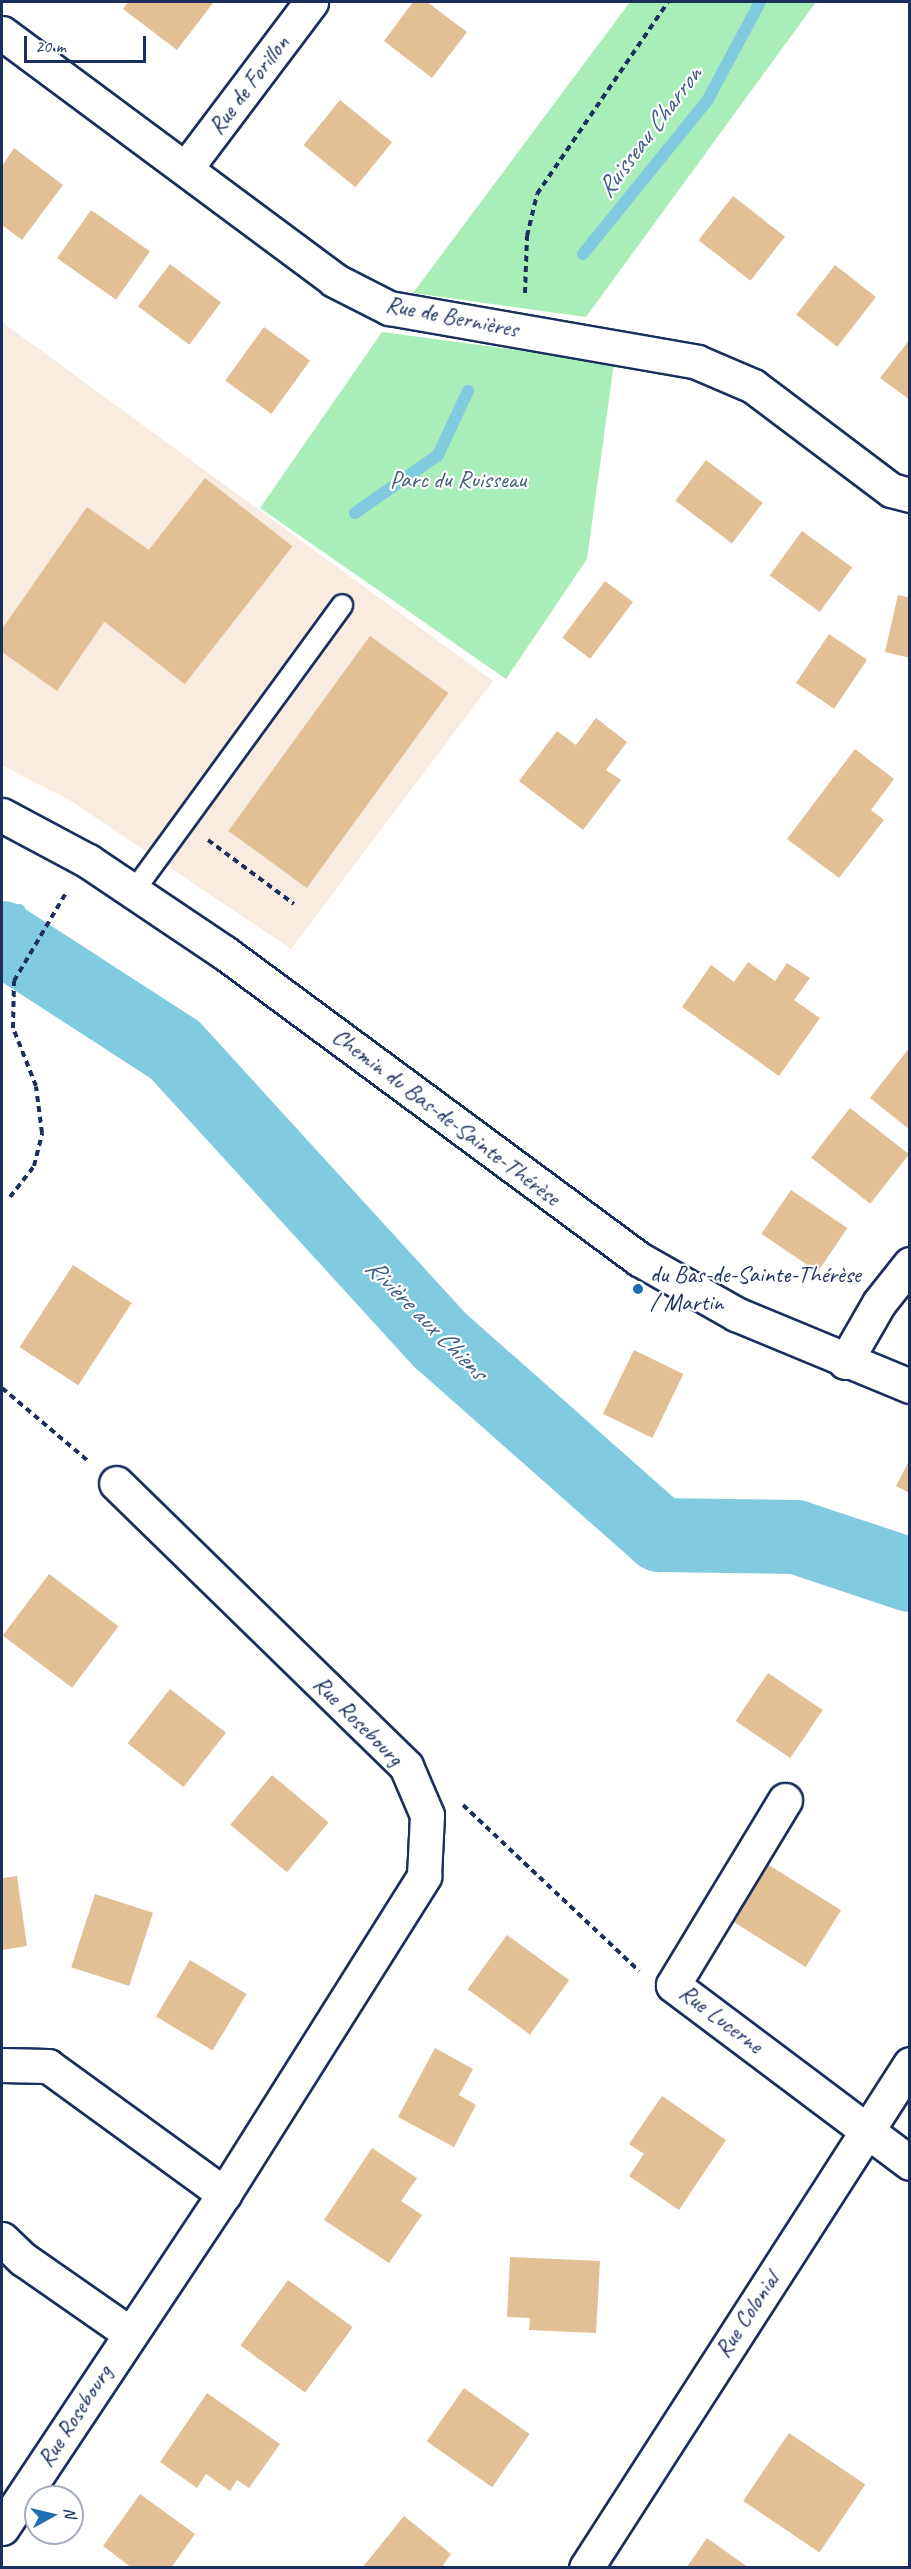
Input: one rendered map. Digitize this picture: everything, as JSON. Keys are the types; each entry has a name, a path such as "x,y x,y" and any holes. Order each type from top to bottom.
{"street":[{"name":"Rue de Forillon","path":"186,168 311,2"},
{"name":"Rue de Bernières","path":"2,33 334,280 389,308 697,362 753,386 891,490 909,495"},
{"name":"Chemin du Bas-de-Sainte-Thérèse","path":"2,815 88,861 262,980 631,1254 736,1314 845,1362 909,1386"},
{"path":"845,1362 879,1303 909,1264"},
{"name":"Rue Rosebourg","path":"2,2529 129,2333 224,2194 424,1876 427,1815 406,1766 105,1474"},
{"name":"Rue Lucerne","path":"785,1800 673,1985 867,2128 909,2163"},
{"name":"Rue Colonial","path":"586,2568 909,2064"},
{"path":"2,2065 48,2066 224,2194"},
{"path":"2,2239 23,2259 129,2333"}],"lane":[{"path":"133,892 342,605"}],"path":[{"path":"525,298 527,236 537,194 668,2"},
{"path":"203,837 294,904"},
{"path":"10,1197 34,1166 42,1133 36,1086 13,1028 14,981 21,964 71,886"},
{"path":"2,1388 105,1474"},
{"path":"457,1801 646,1977"}],"shaded area":[{"path":"2,322 493,681 291,949 71,801 2,765"}],"green space":[{"path":"630,2 816,2 586,317 413,293"},
{"name":"Parc du Ruisseau","path":"382,332 614,363 587,559 506,679 260,508"}],"building":[{"path":"128,2 213,3 177,50 123,9"},
{"path":"413,2 427,2 467,32 432,78 384,41"},
{"path":"340,100 392,142 356,187 303,145"},
{"path":"14,148 63,185 22,240 2,225 2,166"},
{"path":"733,196 785,237 751,281 699,240"},
{"path":"91,210 150,251 116,300 57,258"},
{"path":"170,264 221,303 189,345 138,306"},
{"path":"835,265 876,297 837,347 796,315"},
{"path":"264,327 310,361 271,414 225,380"},
{"path":"910,339 910,400 880,378"},
{"path":"706,460 763,503 732,543 675,501"},
{"path":"205,478 292,546 185,684 97,616"},
{"path":"87,507 152,552 57,691 2,652 2,629"},
{"path":"802,531 852,567 820,612 770,575"},
{"path":"605,581 633,602 590,659 562,638"},
{"path":"898,595 910,598 910,658 885,652"},
{"path":"829,634 867,660 834,709 796,683"},
{"path":"370,636 448,693 307,888 228,831"},
{"path":"596,718 627,742 606,770 621,780 583,830 519,781 557,731 576,745"},
{"path":"855,749 894,779 871,810 884,820 839,878 787,839"},
{"path":"748,962 775,981 787,963 810,978 794,1000 820,1018 779,1076 682,1007 711,965 734,982"},
{"path":"910,1047 910,1130 870,1098"},
{"path":"850,1108 909,1154 870,1204 811,1158"},
{"path":"791,1190 847,1228 818,1272 761,1234"},
{"path":"73,1265 132,1303 78,1385 20,1347"},
{"path":"634,1350 683,1374 652,1438 603,1414"},
{"path":"910,1459 910,1493 896,1486"},
{"path":"49,1574 118,1626 72,1688 3,1635"},
{"path":"768,1673 823,1710 790,1758 736,1721"},
{"path":"170,1689 226,1733 183,1787 128,1743"},
{"path":"272,1775 329,1823 287,1872 230,1825"},
{"path":"764,1862 841,1910 806,1967 728,1919"},
{"path":"17,1876 27,1946 2,1950 2,1878"},
{"path":"95,1894 153,1913 129,1986 71,1967"},
{"path":"507,1935 569,1980 530,2034 468,1989"},
{"path":"190,1960 247,1994 213,2051 156,2017"},
{"path":"435,2048 473,2069 459,2095 476,2105 454,2147 398,2117"},
{"path":"662,2096 726,2140 679,2210 629,2176 644,2154 629,2144"},
{"path":"372,2148 417,2178 401,2201 422,2215 389,2263 324,2220"},
{"path":"510,2257 600,2261 596,2333 529,2330 530,2318 507,2317"},
{"path":"288,2280 353,2327 305,2393 240,2346"},
{"path":"464,2388 530,2434 492,2487 427,2441"},
{"path":"207,2393 280,2444 249,2488 237,2480 230,2491 206,2474 197,2488 160,2462"},
{"path":"789,2433 865,2484 819,2552 743,2501"},
{"path":"140,2494 195,2534 171,2568 132,2568 103,2546"},
{"path":"404,2516 451,2554 441,2568 362,2568"},
{"path":"707,2538 749,2568 686,2568"}],"waterway":[{"name":"Ruisseau Charron","path":"583,254 707,101 760,2"},
{"name":"Ruisseau Charron","path":"355,513 438,455 468,391"},
{"name":"Ruisseau Charron","path":"2,932 19,910"},
{"name":"Rivière aux Chiens","path":"2,938 175,1050 441,1341 660,1535 796,1537 910,1575"}],"place":[{"name":"du Bas-de-Sainte-Thérèse / Martin","path":"638,1289"}]}
